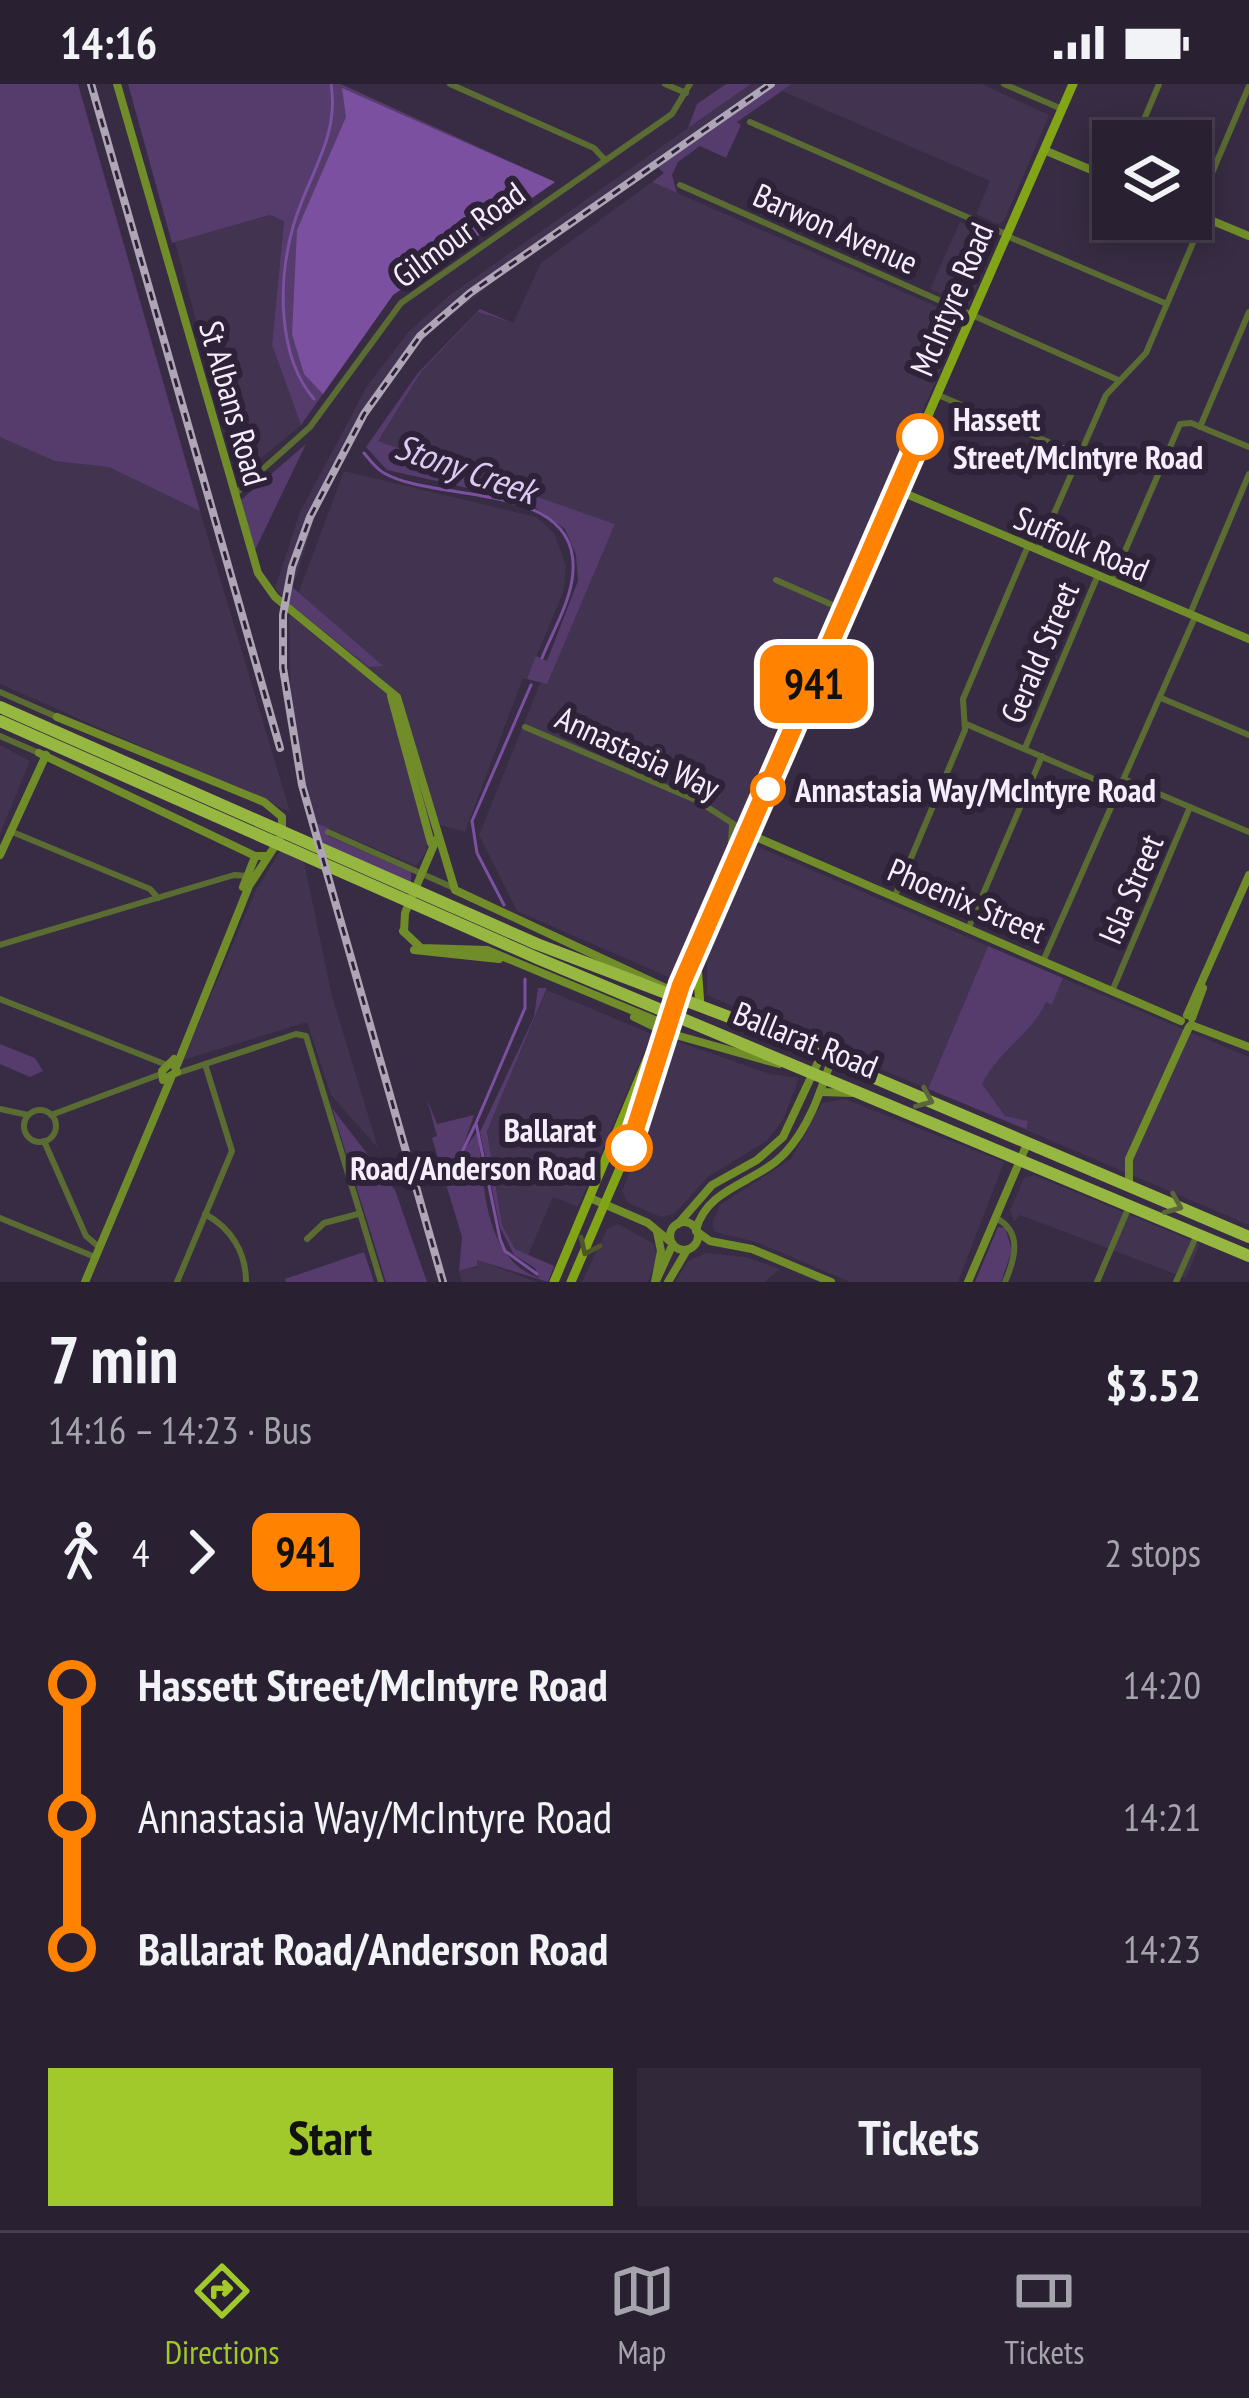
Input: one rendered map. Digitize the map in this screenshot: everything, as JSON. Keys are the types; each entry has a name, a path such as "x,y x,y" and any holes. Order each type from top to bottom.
{"highway":[{"name":"Ballarat Road","path":"0,707 48,740"},
{"name":"Ballarat Road","path":"0,721 401,891 667,1023 815,1071 1249,1256"},
{"name":"Ballarat Road","path":"422,901 826,1057 1249,1237"},
{"path":"1075,1183 1088,1168"}],"main road":[{"name":"McIntyre Road","path":"667,1023 1073,84"},
{"path":"696,951 700,1006"},
{"path":"554,1282 667,1023"},
{"path":"571,1282 606,1205 667,1023"}],"street":[{"name":"St Albans Road","path":"117,84 254,561 271,592 289,609 385,684 401,714 454,888"},
{"path":"450,84 594,148 605,160"},
{"path":"665,84 686,93 690,84"},
{"path":"1004,84 1062,110"},
{"path":"1144,120 1159,84"},
{"path":"1212,177 1249,86"},
{"name":"Gilmour Road","path":"235,494 308,430 401,302 677,110 686,93"},
{"path":"750,122 1167,304"},
{"path":"1044,150 1092,170"},
{"name":"Barwon Avenue","path":"680,185 1116,380"},
{"path":"1212,220 1249,236"},
{"path":"895,896 966,724 962,701 1116,380 1143,358 1188,240"},
{"path":"1200,427 1249,311"},
{"path":"938,395 1079,455"},
{"path":"1112,581 1182,423 1249,447"},
{"path":"1044,959 1161,698 1249,474"},
{"name":"Suffolk Road","path":"897,490 1249,639"},
{"name":"Gerald Street","path":"1024,748 1098,575"},
{"path":"776,580 845,610"},
{"name":"Ballarat Road","path":"0,692 48,740 260,860 283,830 280,813 272,806 48,740 0,736"},
{"path":"1161,698 1249,735"},
{"path":"966,724 1117,789"},
{"name":"Annastasia Way","path":"525,727 698,801 749,834"},
{"path":"0,855 48,740"},
{"path":"968,927 1042,755"},
{"path":"1126,780 1249,832"},
{"name":"St Albans Road","path":"422,789 431,832 430,855"},
{"name":"Isla Street","path":"1113,989 1190,807"},
{"name":"Annastasia Way","path":"725,888 733,836 730,823"},
{"path":"10,831 150,889 158,898"},
{"path":"328,832 666,984 677,998"},
{"path":"437,832 403,931 409,945 423,954 478,953 598,992"},
{"name":"Phoenix Street","path":"749,834 1249,1047"},
{"path":"85,1282 260,860"},
{"path":"1130,1186 1129,1160 1249,875"},
{"path":"0,945 226,878 247,882"},
{"path":"0,1000 169,1072"},
{"path":"97,1252 47,1139 55,1125 72,1112 169,1072 303,1034 381,1282"},
{"path":"655,1282 677,1224 712,1185 776,1144 826,1057"},
{"path":"177,1282 232,1151 205,1064"},
{"path":"668,1282 689,1249 701,1214 716,1198 768,1169 785,1152 820,1092 815,1071"},
{"path":"820,1092 871,1094"},
{"path":"4,1110 26,1119"},
{"path":"26,1119 38,1110 51,1115 72,1112"},
{"path":"51,1115 55,1125"},
{"path":"26,1119 29,1137 47,1139"},
{"path":"968,1282 1027,1143"},
{"path":"1107,1176 1129,1160"},
{"path":"590,1198 648,1223 677,1224 727,1245 767,1254 831,1282"},
{"path":"1097,1282 1129,1206"},
{"path":"205,1214 218,1221 241,1250 246,1282"},
{"path":"307,1239 324,1223 358,1214"},
{"path":"0,1218 97,1252"},
{"path":"996,1218 1006,1224 1015,1246 1005,1282"},
{"path":"648,1223 672,1243 689,1249 727,1245"},
{"path":"655,1282 661,1251 657,1232"},
{"path":"1176,1282 1197,1234"}],"shaded area":[{"path":"0,84 123,254 290,812 0,684"},
{"path":"0,84 78,84 200,511 109,467 55,461 0,437"},
{"path":"128,84 341,84 555,182 393,295 301,425 272,345 284,221 270,215 172,243"},
{"path":"726,84 751,84 688,128 697,104"},
{"path":"751,84 776,84 530,254 428,333 378,395 318,507 288,603 275,588 300,512 367,386 410,330 450,295"},
{"path":"776,84 792,84 737,122 741,125 726,158 700,146 678,162 672,175 677,193 652,182 664,173 658,167"},
{"path":"792,84 982,84 1049,115 1004,221 998,224 976,214 990,181 782,91"},
{"path":"342,88 555,182 393,295 323,394 304,374 292,334 297,230 346,117"},
{"path":"652,182 963,318 675,980 517,911 479,835 541,681 546,684 615,524 378,441 421,372 478,312 513,323 541,263"},
{"path":"271,215 284,221 272,345 301,425 246,471 228,417 222,418 175,242"},
{"path":"960,222 994,237 969,306 930,289"},
{"path":"480,309 513,323 478,312 421,372 378,441 615,524 547,684 527,679 536,656 547,661 578,581 576,555 565,529 526,501 387,470 366,447 418,373"},
{"path":"306,444 255,550 241,500"},
{"path":"344,471 536,517 554,533 566,565 563,593 527,679 523,678 465,832 425,821 427,850 416,866 314,822 291,707 289,618"},
{"path":"291,586 383,666 369,667 288,603"},
{"path":"0,745 30,761 0,834"},
{"path":"314,822 329,828 328,836 411,872 411,884 320,844"},
{"path":"754,845 988,946 928,1089 707,995 707,953"},
{"path":"282,848 304,862 332,996 378,1148 331,1095 307,1022 183,1060 256,890"},
{"path":"988,946 1063,978 1052,1004 1046,1002 982,1084 1005,1116 1028,1121 1026,1129 928,1089"},
{"path":"1027,963 1249,1057 1249,1225 967,1105"},
{"path":"538,988 547,988 487,1131 502,1225 515,1249 554,1266 548,1282 477,1260 477,1266 459,1271 462,1237 432,1138 437,1136 427,1099 437,1124 474,1115 461,1153 478,1131 485,1194 496,1236 520,1268 539,1278 535,1268 514,1255 500,1227 480,1132 534,1017"},
{"path":"547,990 652,1034 578,1207 553,1197 528,1255 515,1249 502,1225 487,1130"},
{"path":"674,1040 770,1074 799,1078 783,1120 767,1141 709,1176 674,1214 661,1217 628,1203 622,1191 652,1119"},
{"path":"0,1044 35,1058 43,1071 30,1077 0,1064"},
{"path":"845,1099 1004,1162 958,1282 850,1282 756,1242 715,1232 712,1224 720,1205 791,1159 822,1103"},
{"path":"332,1108 395,1190 427,1282 386,1282"},
{"path":"1034,1175 1200,1244 1186,1278 1020,1215 1014,1222 1010,1210 1024,1178"},
{"path":"618,1224 654,1244 657,1258 648,1282 582,1282 607,1229"},
{"path":"998,1227 1005,1228 1012,1250 1001,1282 975,1282"},
{"path":"364,1252 374,1282 286,1282 285,1279"},
{"path":"706,1253 746,1257 780,1269 764,1282 675,1282 688,1261"},
{"path":"476,1259 536,1282 462,1282 459,1271 477,1267"}],"waterway":[{"name":"Stony Creek","path":"314,399 293,361 283,293 293,227 327,140 331,84"},
{"name":"Stony Creek","path":"364,453 381,471 408,482 504,500 557,525 571,548 572,580 542,658"},
{"name":"Stony Creek","path":"504,905 477,853 472,821 531,685"},
{"name":"Stony Creek","path":"525,979 525,1008 476,1123 500,1239 505,1251 537,1274"},
{"path":"462,1152 475,1125"}],"railway":[{"path":"91,84 280,748"},
{"path":"443,1282 302,785 283,668 283,615 292,567 310,517 364,414 420,336 470,293 771,84"}],"bus line":[{"name":"941","path":"629,1148 681,985 920,437"}],"place":[{"name":"Hassett Street/McIntyre Road","path":"920,437"},
{"name":"Annastasia Way/McIntyre Road","path":"768,789"},
{"name":"Ballarat Road/Anderson Road","path":"629,1148"}]}
